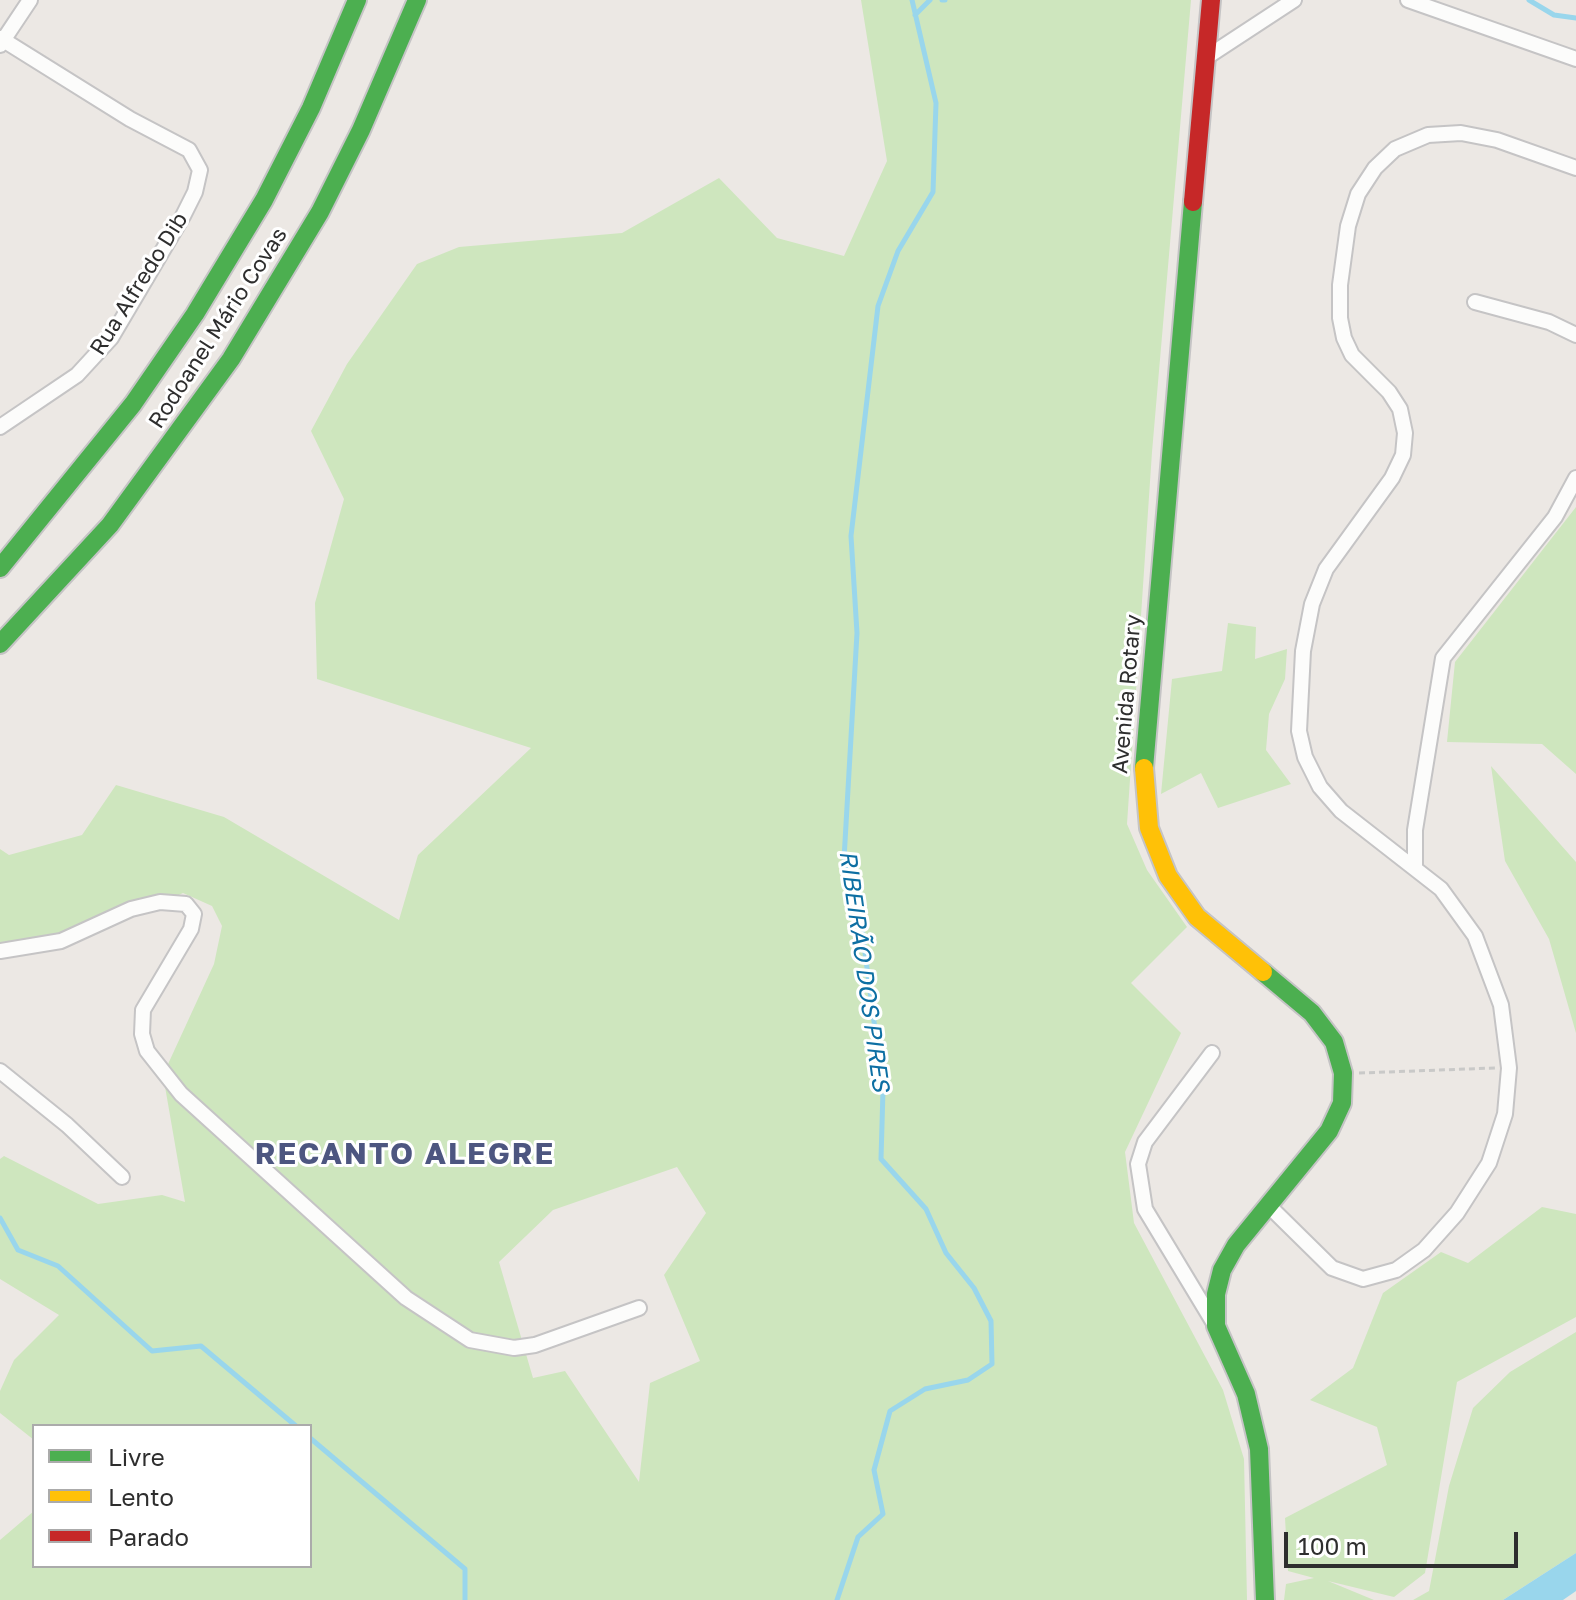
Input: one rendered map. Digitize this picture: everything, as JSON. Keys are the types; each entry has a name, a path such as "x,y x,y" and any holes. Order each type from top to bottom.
{"main road":[{"name":"Rodoanel Mário Covas","path":"0,568 124,416 195,314 264,200 311,108 357,0"},
{"name":"Rodoanel Mário Covas","path":"0,644 110,525 231,359 320,212 361,130 417,0"},
{"name":"Avenida Rotary","path":"1211,0 1143,781 1147,813 1168,876 1197,917 1312,1013 1334,1042 1343,1073 1342,1103 1329,1131 1236,1245 1222,1270 1216,1294 1216,1326"},
{"path":"1216,1326 1253,1417 1263,1497 1265,1600"}],"street":[{"path":"1,41 30,0"},
{"path":"1207,57 1294,0"},
{"path":"1408,0 1576,59"},
{"name":"Rua Alfredo Dib","path":"0,427 77,375 111,338 195,192 200,170 189,150 130,119 1,41"},
{"path":"1269,1206 1332,1268 1363,1279 1396,1270 1424,1250 1457,1213 1489,1163 1505,1114 1509,1068 1501,1005 1475,936 1441,889 1341,811 1320,787 1305,757 1299,731 1303,651 1312,604 1326,569 1392,478 1403,455 1405,433 1400,409 1389,392 1352,355 1344,338 1340,318 1340,285 1348,226 1358,194 1375,168 1395,149 1428,135 1461,133 1497,140 1576,168"},
{"path":"1475,302 1549,322 1576,335"},
{"path":"1415,867 1415,830 1443,658 1555,517 1576,478"},
{"path":"0,951 61,941 131,909 160,902 186,904 194,914 191,929 143,1010 141,1022 151,1060 181,1094 406,1298 470,1340 514,1348 535,1345 639,1308"},
{"path":"1212,1053 1145,1142 1138,1164 1145,1209 1216,1326"},
{"path":"0,1071 67,1125 122,1177"}],"path":[{"path":"1343,1073 1509,1068"}],"green space":[{"path":"861,0 1191,0 1152,452 1127,824 1147,870 1187,927 1131,983 1181,1033 1125,1152 1134,1223 1223,1390 1244,1459 1247,1600 0,1600 0,1540 32,1513 32,1568 312,1568 312,1424 32,1424 32,1438 0,1413 0,1391 14,1360 59,1315 0,1279 0,1159 4,1156 98,1204 162,1195 185,1202 163,1075 214,964 222,926 212,906 183,893 84,939 0,942 0,849 9,855 82,835 116,785 224,817 399,920 418,855 531,748 317,679 315,603 344,499 311,431 347,364 417,264 459,247 622,233 719,178 777,238 844,256 887,161","holes":["677,1167 706,1213 664,1275 700,1361 650,1383 639,1482 565,1371 533,1378 499,1262 553,1210"]},
{"path":"1576,507 1576,774 1542,744 1447,742 1455,662"},
{"path":"1228,623 1256,627 1255,659 1287,649 1285,679 1269,714 1266,750 1291,784 1218,808 1201,773 1161,794 1172,679 1222,671"},
{"path":"1491,766 1576,862 1576,1033 1549,939 1505,861"},
{"path":"1542,1207 1576,1214 1576,1317 1457,1382 1425,1573 1394,1597 1328,1581 1374,1600 1284,1600 1286,1584 1314,1578 1288,1571 1285,1518 1387,1465 1377,1427 1310,1400 1353,1368 1383,1293 1441,1252 1468,1263"},
{"path":"1576,1332 1576,1553 1503,1600 1413,1600 1429,1591 1449,1486 1473,1408 1510,1372"}],"water":[{"path":"1576,1553 1576,1591 1563,1600 1503,1600"}],"waterway":[{"name":"RIBEIRÃO DOS PIRES","path":"837,1600 858,1537 883,1514 874,1470 890,1411 925,1389 968,1380 992,1364 991,1321 974,1288 946,1253 926,1209 881,1159 883,1090 859,907 844,859 857,633 851,536 878,306 898,251 933,192 936,103 912,0"},
{"path":"915,15 930,0"},
{"path":"1529,0 1554,15 1576,18"},
{"path":"0,1218 18,1250 58,1266 152,1351 201,1346 294,1424"},
{"path":"312,1440 465,1569 465,1600"}],"traffic: fast":[{"path":"0,568 133,404 195,314 264,200 311,108 357,0"},
{"path":"0,644 110,525 231,359 320,212 361,130 417,0"},
{"path":"1144,768 1193,202"},
{"path":"1263,972 1312,1013 1334,1042 1343,1073 1342,1103 1329,1131 1236,1245 1222,1270 1216,1294 1216,1326 1246,1394 1259,1449 1265,1600"}],"traffic: slow":[{"path":"1144,768 1149,828 1168,876 1197,917 1263,972"}],"traffic: jam":[{"path":"1193,202 1211,0"}],"district":[{"name":"RECANTO ALEGRE","path":"405,1154"}]}
